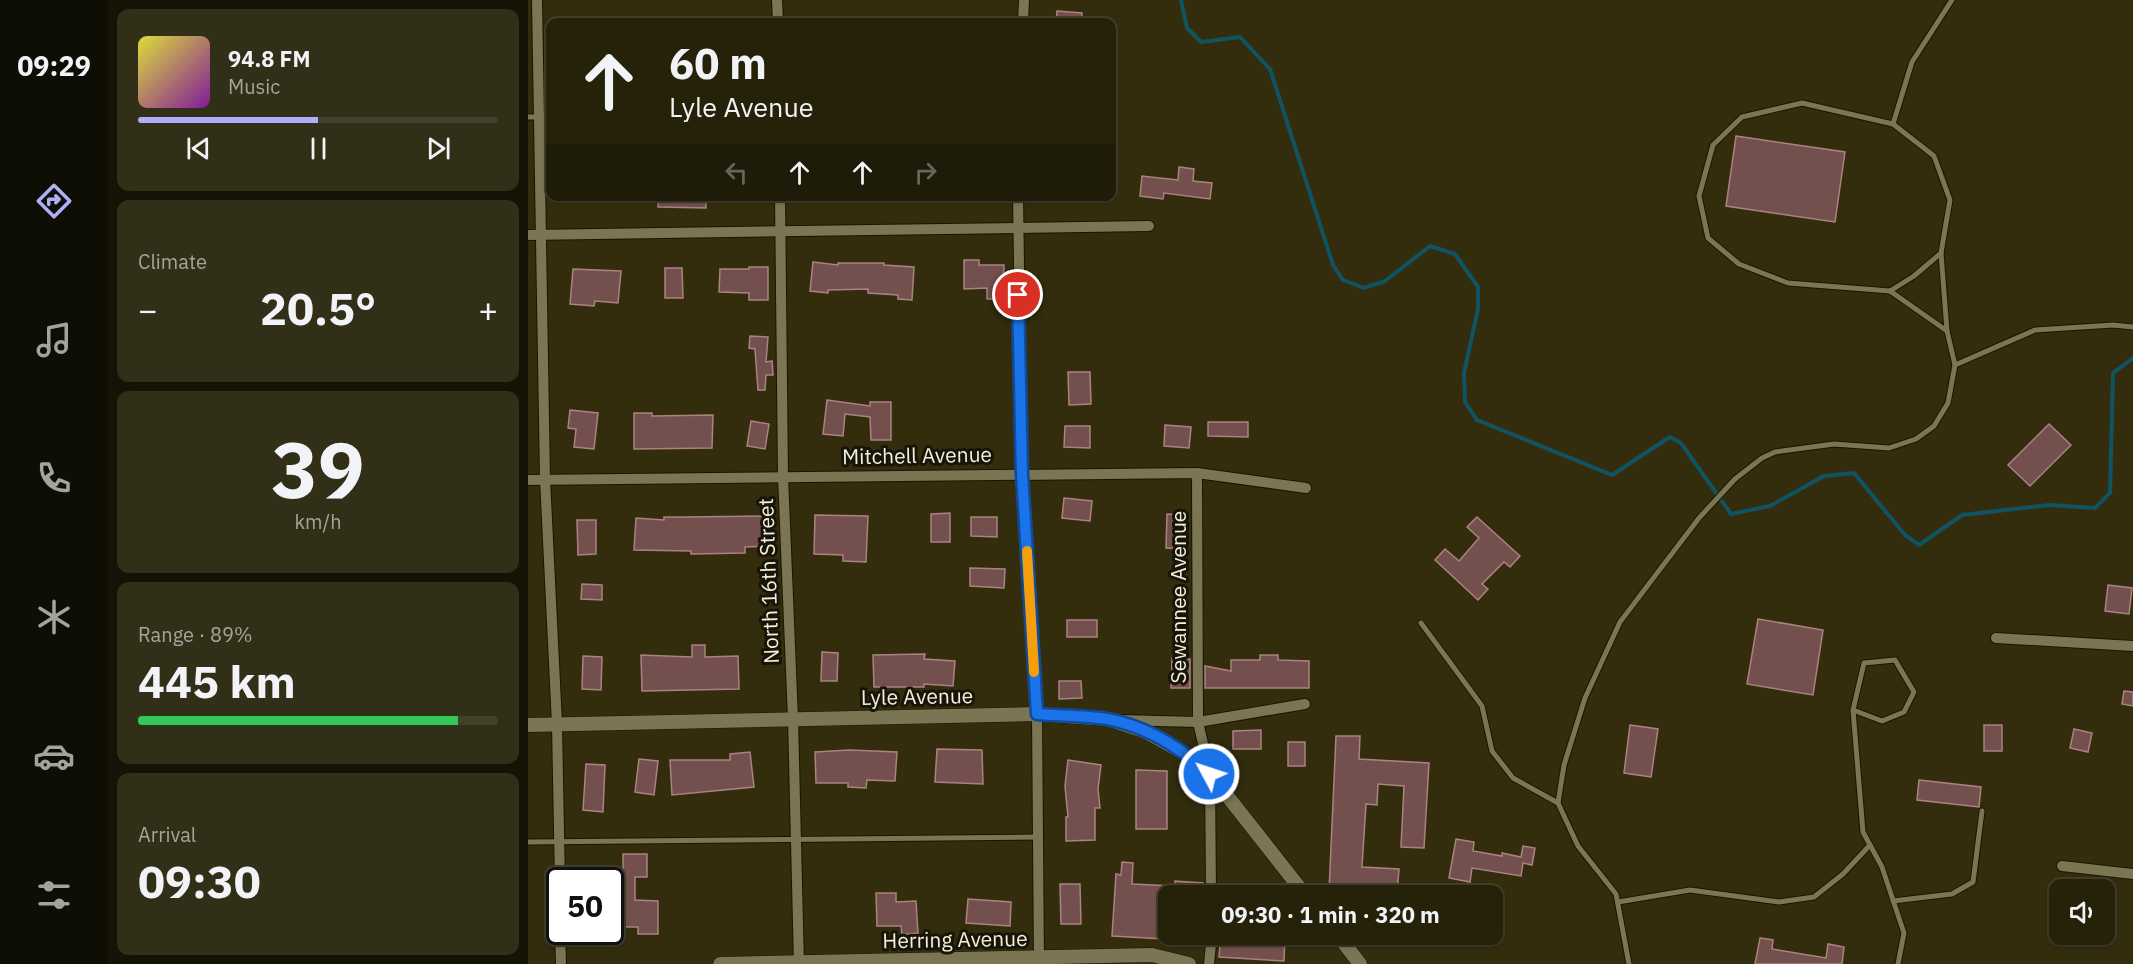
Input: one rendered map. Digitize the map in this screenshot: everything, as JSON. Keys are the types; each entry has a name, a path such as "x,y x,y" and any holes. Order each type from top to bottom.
{"main road":[{"name":"Lyle Avenue","path":"528,725 1037,714 1108,719"},
{"path":"1108,719 1144,731 1189,756 1209,774 1297,885"},
{"path":"1345,945 1358,963"},
{"name":"Herring Avenue","path":"720,964 1039,962 1152,955 1189,964"}],"street":[{"path":"537,0 546,479 557,724 560,867"},
{"path":"777,0 777,18"},
{"path":"1023,18 1024,0"},
{"name":"North 16th Street","path":"780,201 783,476 793,719 799,963"},
{"path":"1018,201 1022,474 1037,714 1039,962"},
{"path":"528,235 1149,226"},
{"name":"Mitchell Avenue","path":"528,480 1197,473 1306,488"},
{"name":"Sewannee Avenue","path":"1197,473 1198,722 1209,774 1211,885"},
{"path":"1996,638 2133,646"},
{"name":"Lyle Avenue","path":"1108,719 1198,722 1305,704"},
{"path":"2062,866 2133,874"},
{"path":"560,945 561,964"},
{"path":"1209,964 1211,945"}],"lane":[{"path":"1893,124 1912,63 1952,0"},
{"path":"1629,964 1616,894 1578,846 1558,803 1564,765 1585,699 1620,622 1699,518 1735,479 1762,458 1775,452 1834,444 1889,448 1916,439 1934,426 1948,403 1955,365 1947,331 1941,253 1950,200 1934,156 1893,124 1802,103 1742,117 1713,144 1699,196 1708,238 1739,264 1788,283 1890,291 1947,331"},
{"path":"1890,291 1914,276 1941,253"},
{"path":"1955,365 2035,330 2113,325 2133,327"},
{"path":"1421,623 1482,706 1492,751 1513,778 1558,803"},
{"path":"1853,710 1882,721 1904,712 1914,692 1895,660 1864,663 1853,710 1863,832 1882,867 1904,933 1898,964"},
{"path":"1893,902 1952,894 1973,882 1982,811"},
{"path":"528,842 1038,837"},
{"path":"1618,902 1689,890 1779,902 1814,897 1843,874 1870,845"}],"building":[{"path":"1057,11 1082,13 1082,18 1056,18"},
{"path":"1736,136 1845,152 1835,222 1726,206"},
{"path":"1179,167 1194,169 1193,181 1212,183 1210,199 1164,193 1163,199 1140,196 1142,176 1178,180"},
{"path":"659,201 706,201 706,208 658,207"},
{"path":"964,260 979,260 979,265 1004,265 1003,299 987,299 987,288 964,289"},
{"path":"813,262 838,265 838,263 884,263 884,265 914,267 912,300 898,299 898,295 868,293 868,289 828,290 828,293 810,291"},
{"path":"749,267 768,267 768,300 749,300 749,293 719,292 720,269 749,269"},
{"path":"665,268 682,268 683,298 665,298"},
{"path":"573,269 621,271 618,303 595,301 594,306 570,304"},
{"path":"750,336 768,337 766,362 772,361 773,375 766,375 765,390 758,390 755,349 749,348"},
{"path":"1068,372 1090,372 1091,404 1069,405"},
{"path":"827,400 870,406 870,402 891,402 891,440 871,440 870,417 845,414 843,436 823,434"},
{"path":"570,410 598,413 594,449 574,447 576,429 568,428"},
{"path":"634,413 652,413 652,416 713,415 712,448 634,449"},
{"path":"751,421 769,424 765,449 747,446"},
{"path":"1208,422 1248,422 1248,437 1208,436"},
{"path":"2049,424 2071,445 2030,486 2008,465"},
{"path":"1165,425 1191,427 1189,448 1164,446"},
{"path":"1065,426 1090,426 1090,448 1064,447"},
{"path":"1064,498 1092,501 1090,521 1062,518"},
{"path":"950,513 950,542 931,542 931,514"},
{"path":"1167,514 1185,515 1184,549 1166,548"},
{"path":"815,515 868,516 866,562 843,561 843,555 814,554"},
{"path":"770,516 771,546 745,547 745,553 691,554 691,551 634,550 636,518 664,520 664,517"},
{"path":"971,517 997,517 997,537 971,536"},
{"path":"1477,517 1520,556 1510,567 1504,562 1482,584 1488,589 1478,600 1435,560 1445,549 1459,561 1479,538 1467,527"},
{"path":"577,520 596,520 596,554 578,555"},
{"path":"970,568 1005,569 1004,588 970,586"},
{"path":"582,584 602,585 602,600 581,599"},
{"path":"2108,585 2132,588 2129,614 2105,611"},
{"path":"1758,619 1823,630 1813,695 1747,684"},
{"path":"1067,620 1097,620 1097,637 1067,637"},
{"path":"692,645 705,645 705,657 738,656 739,689 642,691 641,655 692,657"},
{"path":"822,652 838,653 837,681 821,681"},
{"path":"925,654 924,659 955,661 953,686 924,684 924,687 874,687 873,655"},
{"path":"1260,655 1278,655 1278,660 1309,661 1309,688 1205,688 1205,666 1231,671 1231,660 1260,660"},
{"path":"583,656 602,657 601,690 582,689"},
{"path":"1172,658 1190,659 1190,688 1171,688"},
{"path":"1059,681 1081,681 1082,698 1059,699"},
{"path":"2124,691 2133,692 2133,706 2122,704"},
{"path":"1630,725 1658,729 1651,777 1624,773"},
{"path":"1984,725 2002,725 2002,751 1984,751"},
{"path":"2074,729 2092,733 2088,752 2070,748"},
{"path":"1261,730 1261,749 1233,749 1233,731"},
{"path":"1336,736 1360,736 1359,759 1429,763 1424,848 1401,847 1404,786 1378,784 1377,805 1366,804 1362,867 1399,869 1398,885 1329,885"},
{"path":"1288,742 1305,742 1305,766 1288,766"},
{"path":"937,749 982,750 983,784 935,782"},
{"path":"850,750 897,752 895,781 867,780 866,788 848,787 848,783 816,783 815,752"},
{"path":"750,752 754,787 672,795 670,760 730,760 730,754"},
{"path":"639,759 658,761 654,795 635,792"},
{"path":"1068,760 1101,765 1098,789 1100,808 1095,808 1095,840 1066,841 1066,817 1068,817 1065,786"},
{"path":"586,764 605,765 603,812 583,810"},
{"path":"1136,770 1167,771 1167,829 1136,829"},
{"path":"1919,780 1981,787 1979,807 1917,800"},
{"path":"1456,839 1474,842 1473,851 1502,856 1502,853 1521,857 1523,846 1535,848 1532,865 1523,863 1521,876 1472,868 1470,882 1449,878"},
{"path":"623,854 647,854 647,877 635,877 635,900 658,901 658,934 638,934 638,927 624,927"},
{"path":"1122,862 1133,863 1132,884 1158,885 1158,939 1112,936 1116,874 1121,875"},
{"path":"1175,881 1203,883 1203,885 1175,885"},
{"path":"1060,884 1080,884 1081,924 1061,924"},
{"path":"876,893 896,893 896,902 916,901 918,933 902,935 901,926 877,926"},
{"path":"968,899 1011,902 1010,926 966,923"},
{"path":"1760,938 1773,940 1772,949 1826,958 1828,944 1844,947 1842,964 1755,964"},
{"path":"1220,945 1285,945 1284,961 1219,957"}],"waterway":[{"path":"1181,0 1187,28 1201,42 1240,37 1270,69 1333,265 1343,280 1364,288 1385,281 1430,246 1455,254 1478,287 1478,309 1464,373 1465,402 1477,420 1612,475 1670,437 1681,443 1731,514 1770,506 1824,476 1854,473 1905,535 1919,545 1962,515 2050,505 2095,508 2110,493 2113,373 2133,358"}],"slow traffic":[{"path":"1027,551 1034,672"}],"route":[{"path":"1018,295 1022,474 1037,714 1108,719 1144,731 1189,756 1209,774"}]}
